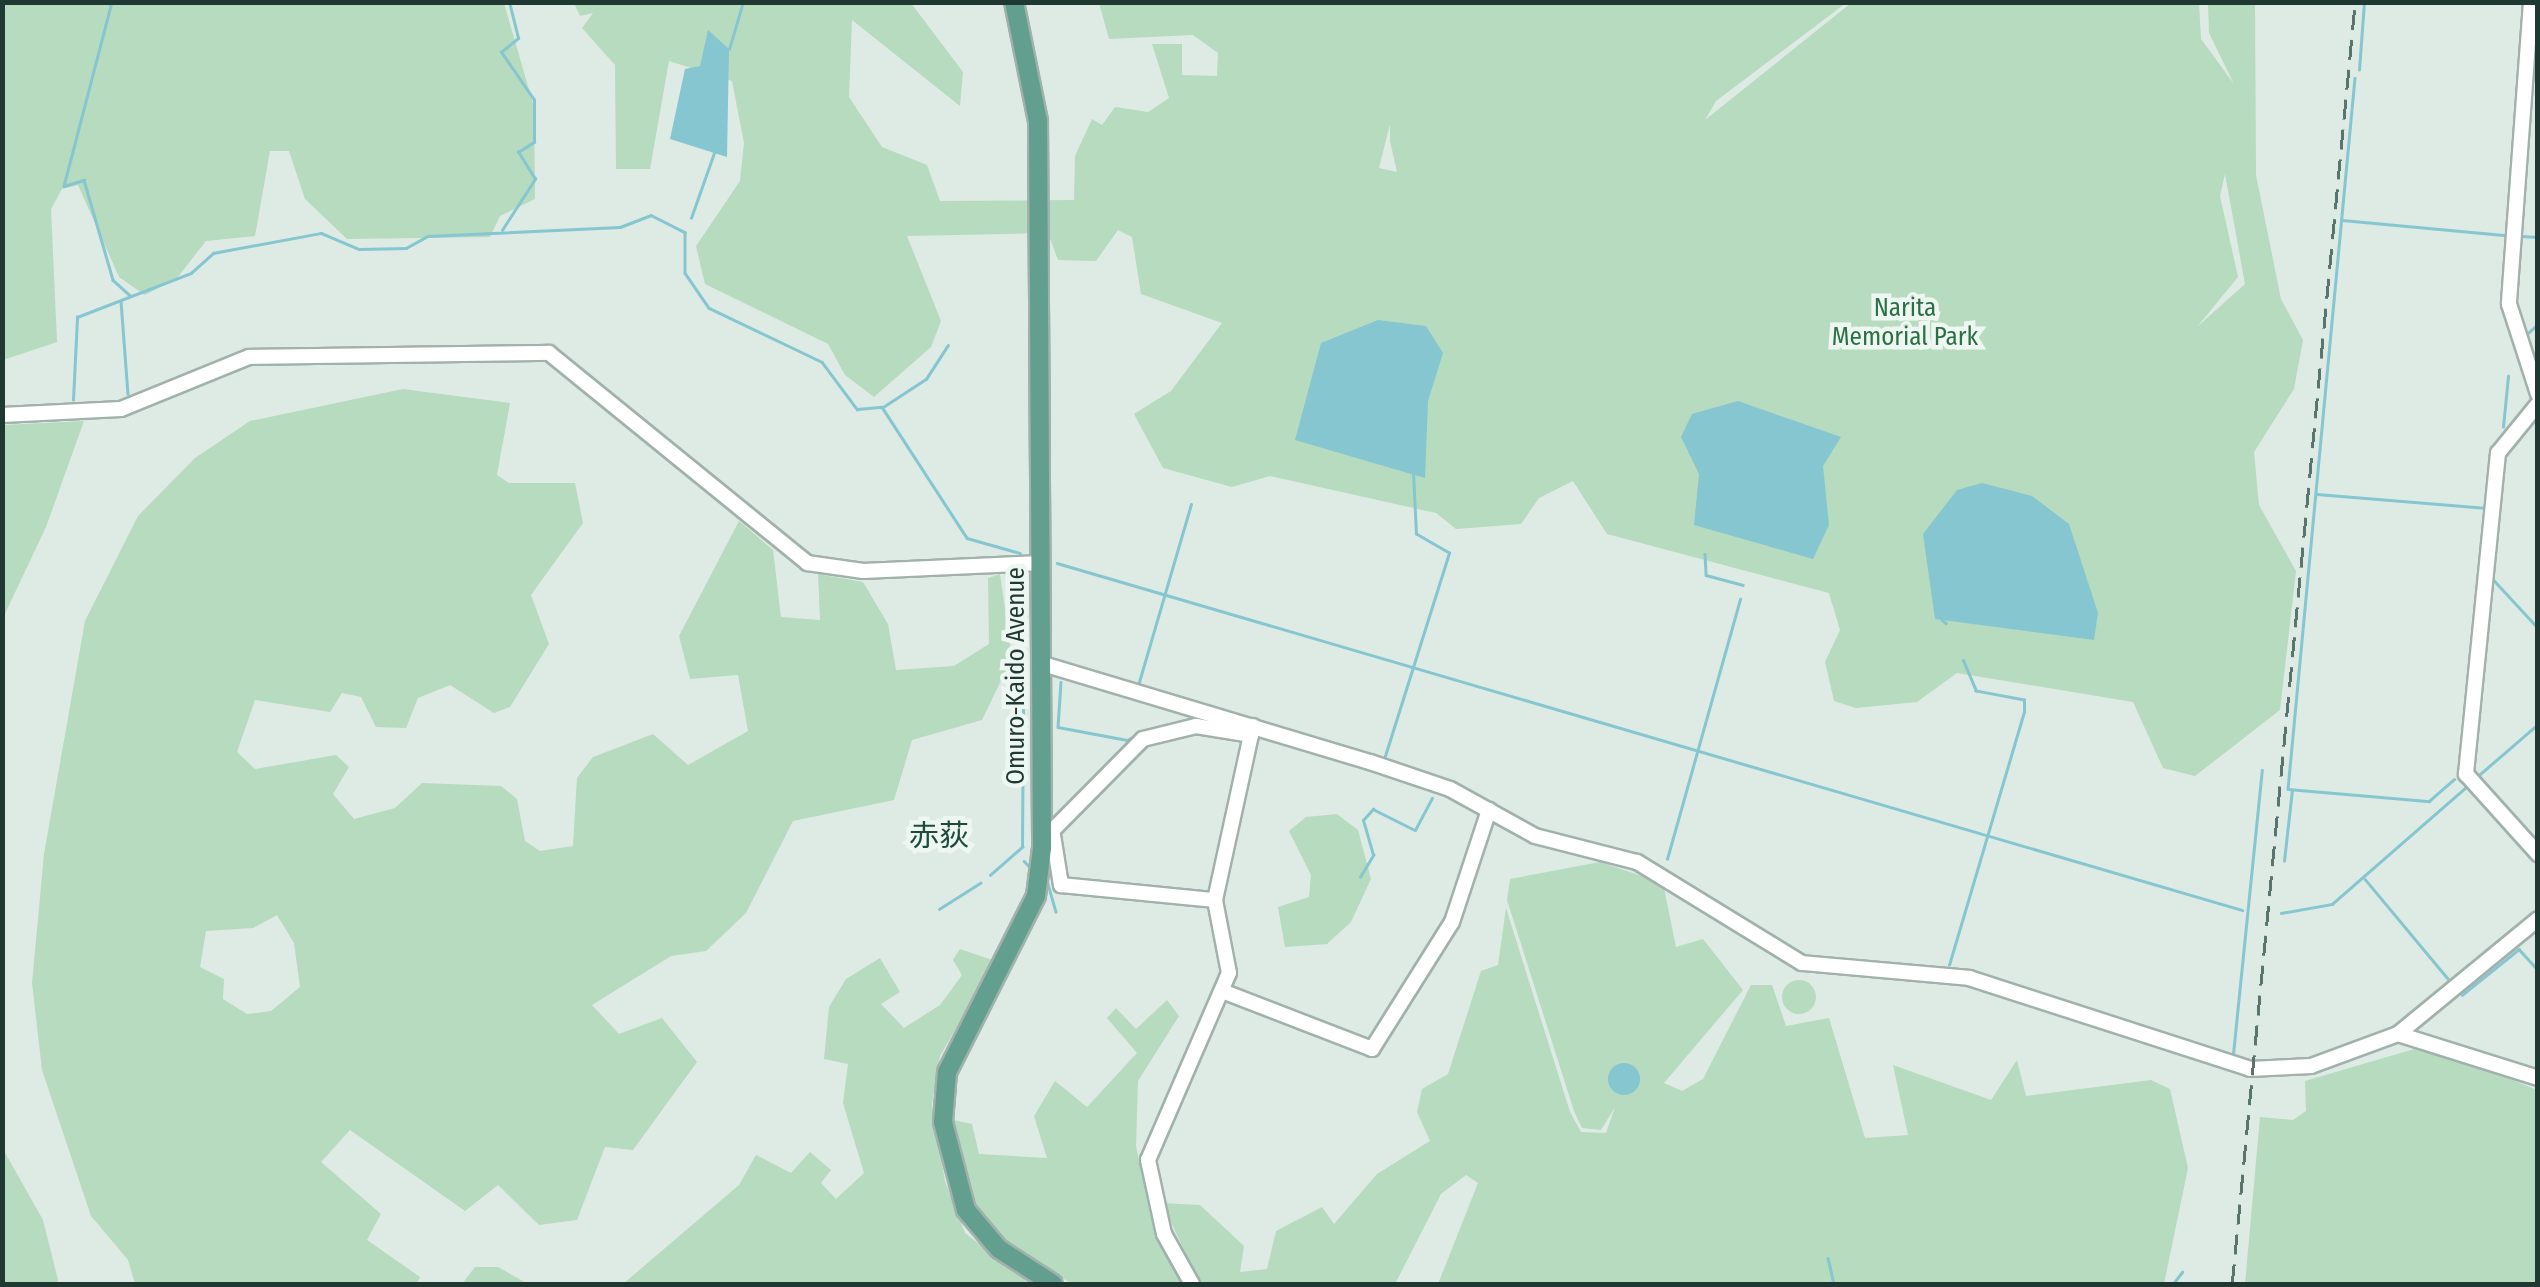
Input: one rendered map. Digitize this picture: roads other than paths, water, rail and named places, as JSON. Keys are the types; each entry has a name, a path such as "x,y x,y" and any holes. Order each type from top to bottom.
{"main road":[{"name":"Omuro-Kaido Avenue","path":"1014,2 1038,121 1041,564 1048,838 1036,896 947,1072 943,1122 966,1210 1000,1249 1053,1284"}],"street":[{"path":"2531,2 2509,304 2538,394"},
{"path":"2,416 121,409 248,357 550,352 806,563 863,572 1041,564"},
{"path":"2538,404 2498,453 2466,774 2538,854"},
{"path":"1043,664 1489,810 1535,836 1664,873 1784,957 1815,968 1969,978 2250,1070 2310,1066 2398,1034 2538,919"},
{"path":"1156,698 1161,732"},
{"path":"1215,900 1062,885 1048,838 1116,757 1161,732 1196,726 1252,731"},
{"path":"1192,1284 1164,1234 1148,1160 1222,991 1229,963 1215,900 1252,731"},
{"path":"1222,991 1372,1049 1452,922 1489,810"},
{"path":"2398,1034 2538,1078"}],"water":[{"path":"708,30 729,49 727,157 670,139 685,69 700,66"},
{"path":"1378,320 1426,326 1443,353 1428,401 1425,478 1295,440 1321,343"},
{"path":"1738,401 1841,437 1823,466 1829,525 1813,559 1694,525 1699,474 1681,437 1692,414"},
{"path":"1982,483 2032,496 2069,524 2098,613 2094,640 1935,619 1923,534 1957,490"},
{"path":"1624,1063 1635,1068 1640,1079 1635,1090 1624,1095 1613,1090 1608,1079 1613,1068"}],"waterway":[{"path":"112,2 64,186 84,180 113,280 131,296"},
{"path":"502,230 535,179 518,152 534,142 534,100 501,52 518,38 509,2"},
{"path":"729,49 743,2"},
{"path":"2359,70 2364,2"},
{"path":"2355,78 2288,789 2429,801 2454,779"},
{"path":"691,218 714,153"},
{"path":"73,400 77,317 191,273 213,253 321,233 359,249 406,248 428,236 620,227 651,215 685,232 685,273 709,308 822,362 857,409 882,407 967,538 1020,553"},
{"path":"2342,220 2503,235"},
{"path":"2521,236 2538,237"},
{"path":"121,301 128,394"},
{"path":"2528,333 2538,324"},
{"path":"883,407 926,379 948,345"},
{"path":"2503,427 2508,376"},
{"path":"1385,756 1449,553 1416,534 1413,473"},
{"path":"2317,494 2489,508"},
{"path":"1139,682 1191,504"},
{"path":"1705,554 1706,575 1743,585"},
{"path":"1057,563 2242,910"},
{"path":"2491,577 2538,628"},
{"path":"1667,859 1740,599"},
{"path":"1942,620 1946,623"},
{"path":"1949,965 2024,712 2024,700 1976,691 1963,661"},
{"path":"1061,682 1058,727 1127,740 1139,734"},
{"path":"990,875 1022,847 1023,698"},
{"path":"2479,775 2538,724"},
{"path":"2233,1054 2262,770"},
{"path":"2281,913 2332,904 2466,787"},
{"path":"2284,861 2292,790"},
{"path":"1360,877 1373,855 1363,820 1373,809 1415,830 1432,798"},
{"path":"1024,861 1029,866"},
{"path":"1046,877 1056,912"},
{"path":"2365,879 2450,981"},
{"path":"939,909 980,883"},
{"path":"2462,995 2519,949 2538,970"},
{"path":"1828,1258 1834,1284"},
{"path":"2173,1284 2182,1272"}],"railway":[{"path":"2232,1284 2355,2"}],"district":[{"name":"赤荻","path":"939,836"}],"park label":[{"name":"Narita Memorial Park","path":"1905,324"}]}
